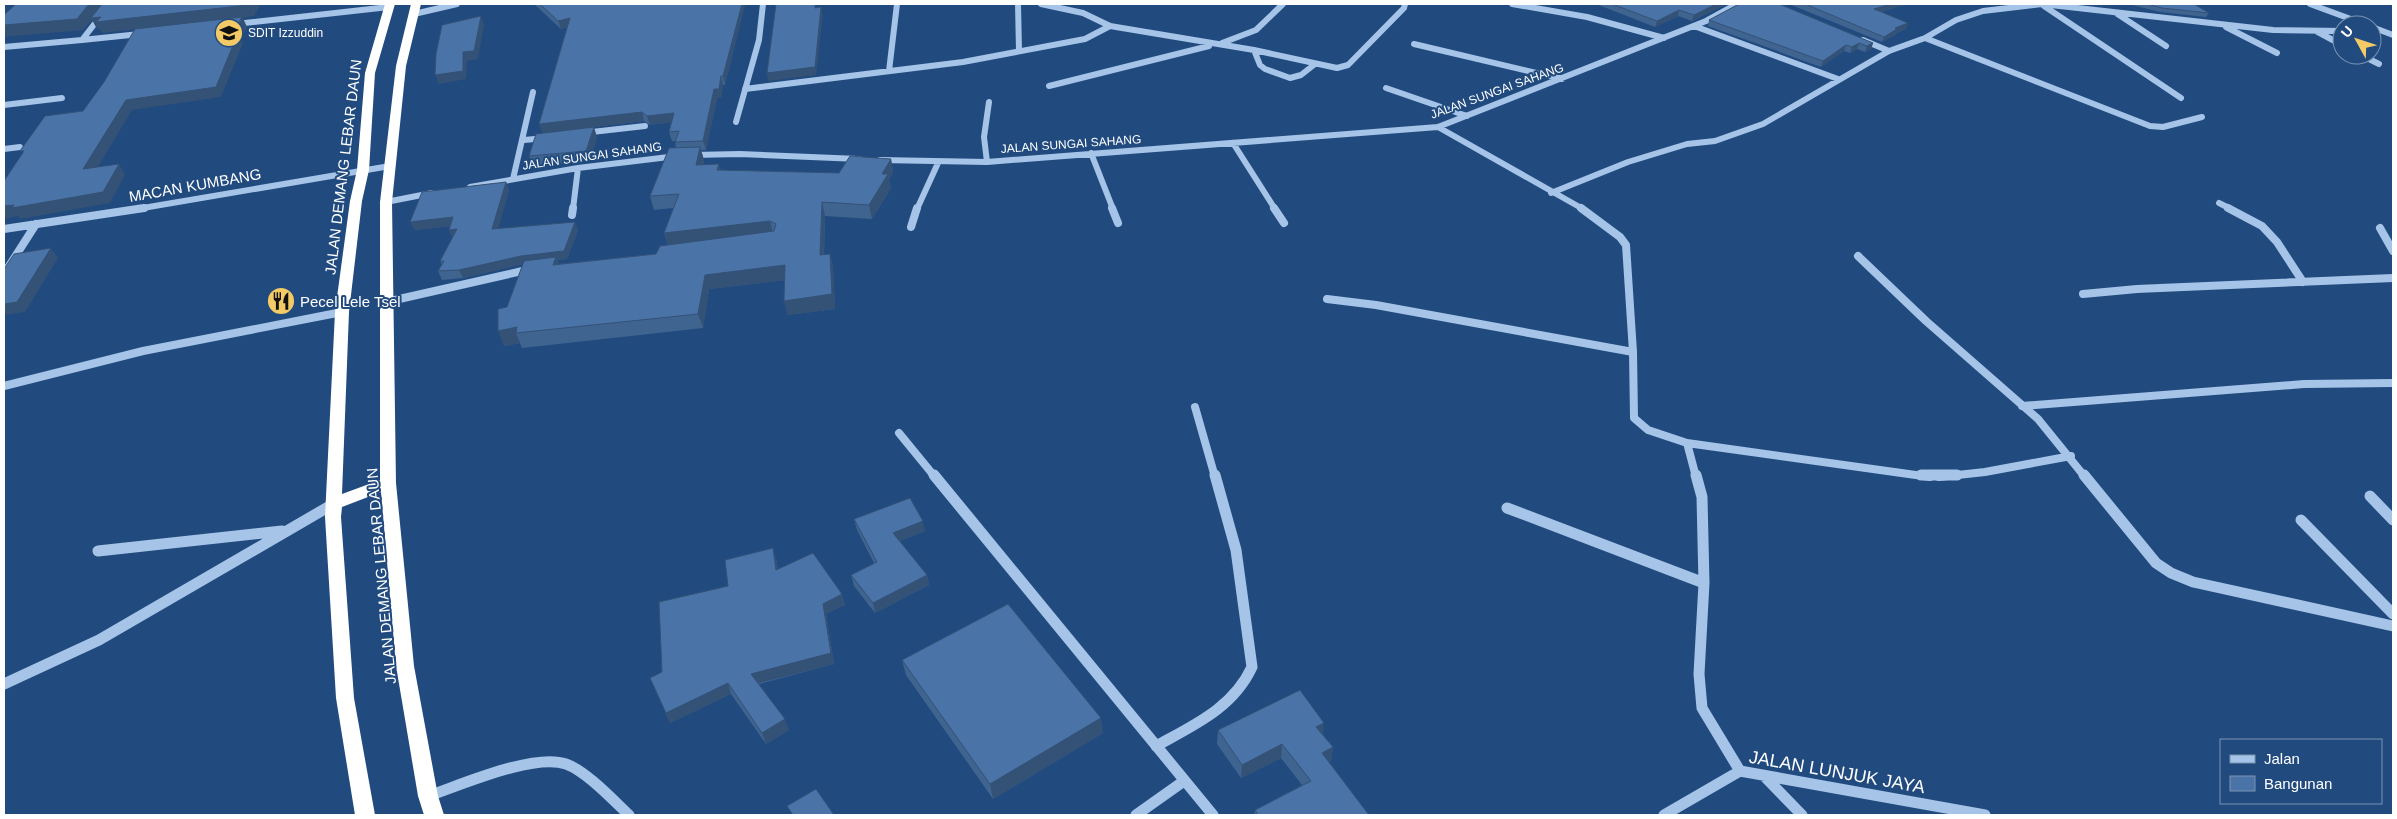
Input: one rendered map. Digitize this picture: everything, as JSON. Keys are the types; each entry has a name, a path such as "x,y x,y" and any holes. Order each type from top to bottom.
{"highway":[{"name":"JALAN DEMANG LEBAR DAUN","path":"365,815 345,698 333,517 342,312 356,201 362,170 370,73 390,5"},
{"name":"JALAN DEMANG LEBAR DAUN","path":"415,9 401,66 386,202 388,483 405,666 428,796 434,815"},
{"path":"335,503 388,483"}],"street":[{"path":"82,40 110,4"},
{"path":"415,9 457,4"},
{"path":"736,122 759,40 763,4"},
{"path":"889,71 897,4"},
{"path":"1018,4 1019,51"},
{"path":"1041,4 1083,13 1110,26 1254,50 1337,68 1348,66 1404,8 1405,4"},
{"path":"1049,86 1239,39 1263,27 1283,4"},
{"path":"1512,4 1553,11 1664,38"},
{"path":"1553,11 1559,4"},
{"name":"JALAN SUNGAI SAHANG","path":"464,188 653,157 740,154 938,163 987,162 1438,127 1564,79 1694,26 1737,4"},
{"path":"2042,4 2181,98"},
{"path":"1552,193 1628,162 1687,144 1715,141 1763,124 1889,51 1925,38 1956,20 1984,10 2042,4 2272,30 2332,31"},
{"path":"2310,4 2340,15"},
{"path":"229,24 390,5"},
{"path":"2114,12 2166,46"},
{"path":"2220,24 2277,53"},
{"path":"745,89 963,62 1085,39 1110,26"},
{"path":"1694,26 1838,79"},
{"path":"2314,30 2332,40"},
{"path":"4,46 151,33"},
{"path":"1855,36 1889,51"},
{"path":"1925,38 2150,126 2162,127 2202,117"},
{"path":"1414,44 1564,79"},
{"path":"1254,50 1260,64 1265,69 1290,78 1301,74 1315,64"},
{"path":"1386,88 1467,116"},
{"path":"513,179 524,140 533,92"},
{"path":"4,105 62,98"},
{"path":"987,162 984,138 989,102"},
{"path":"570,135 645,126"},
{"path":"1438,127 1586,211 1620,237 1626,244 1633,352 1634,418 1648,430 1687,444 1932,477 1970,476 1986,470 2071,456"},
{"path":"524,140 552,137"},
{"path":"1233,143 1284,224"},
{"path":"4,149 20,148"},
{"path":"1091,153 1118,224"},
{"path":"911,227 920,199 938,163"},
{"name":"MACAN KUMBANG","path":"4,229 390,166"},
{"path":"572,215 578,168"},
{"path":"386,202 444,191"},
{"path":"2219,202 2262,226 2278,242 2303,282"},
{"path":"4,274 36,224"},
{"path":"2380,228 2393,251"},
{"path":"1858,256 1926,321 2038,419 2071,456 2156,563 2171,573 2193,582 2393,626"},
{"path":"386,302 525,270 544,268"},
{"path":"2083,294 2137,289 2393,278"},
{"path":"1327,299 1376,305 1633,352"},
{"path":"4,386 142,351 342,312"},
{"path":"2022,406 2304,384 2393,383"},
{"path":"1156,746 1231,701 1247,682 1252,667 1236,550 1195,407"},
{"path":"899,433 1213,815"},
{"path":"1687,444 1702,497 1704,583 1699,674 1702,708 1740,772"},
{"path":"2370,496 2393,520"},
{"path":"4,684 99,640 335,503"},
{"path":"1507,508 1704,583"},
{"path":"2301,520 2393,614"},
{"path":"98,551 286,530"},
{"path":"428,796 511,768 545,762 566,764 629,815"},
{"name":"JALAN LUNJUK JAYA","path":"1664,815 1740,772 1984,815"},
{"path":"1764,775 1802,815"},
{"path":"1136,815 1184,781"}],"building":[{"path":"16,4 89,4 77,19 4,25 4,15"},
{"path":"102,4 249,4 96,22 101,17 91,18"},
{"path":"540,4 742,4 719,89 714,89 703,141 675,142 679,131 669,132 674,113 647,116 642,112 539,124 570,18 558,21"},
{"path":"776,4 815,4 815,8 821,7 815,67 767,73"},
{"path":"1612,4 1716,4 1694,15 1679,10 1657,21"},
{"path":"1739,4 1779,4 1873,43 1867,46 1859,43 1852,47 1846,45 1823,61 1709,20"},
{"path":"1805,4 1890,4 1874,9 1908,23 1895,28 1897,29 1884,37"},
{"path":"2147,4 2194,4 2209,13 2162,8"},
{"path":"481,16 474,51 463,52 463,71 435,75 436,54 442,25"},
{"path":"242,17 232,34 238,33 216,87 126,100 83,169 119,164 103,192 12,208 14,205 4,206 4,181 24,151 20,151 45,116 83,111 104,82 135,29"},
{"path":"594,127 586,151 529,156 536,134"},
{"path":"700,147 696,165 719,164 717,170 839,173 850,156 891,159 882,174 888,174 869,205 822,202 820,255 830,254 832,294 784,301 785,265 705,275 698,314 516,333 517,327 498,331 498,309 507,307 524,261 556,257 553,265 656,254 660,246 774,231 776,224 770,221 664,233 679,194 650,196 669,148"},
{"path":"506,182 492,229 575,222 564,251 521,256 459,270 438,271 444,261 440,261 457,229 449,230 453,217 410,222 422,192"},
{"path":"51,248 17,302 4,304 4,269 14,254"},
{"path":"910,498 923,521 893,533 927,575 873,603 851,575 877,562 854,519"},
{"path":"773,548 776,570 813,553 842,594 823,604 831,653 751,674 785,719 762,733 728,683 666,713 650,678 662,672 659,602 728,586 725,560"},
{"path":"1008,604 1101,718 990,784 902,660"},
{"path":"1300,690 1324,723 1316,727 1333,747 1322,753 1369,815 1258,815 1255,810 1311,781 1282,744 1242,765 1218,730"},
{"path":"816,789 834,815 793,815 787,806"}],"place":[{"name":"SDIT Izzuddin","path":"229,33"},
{"name":"Pecel Lele Tsel","path":"281,301"}]}
